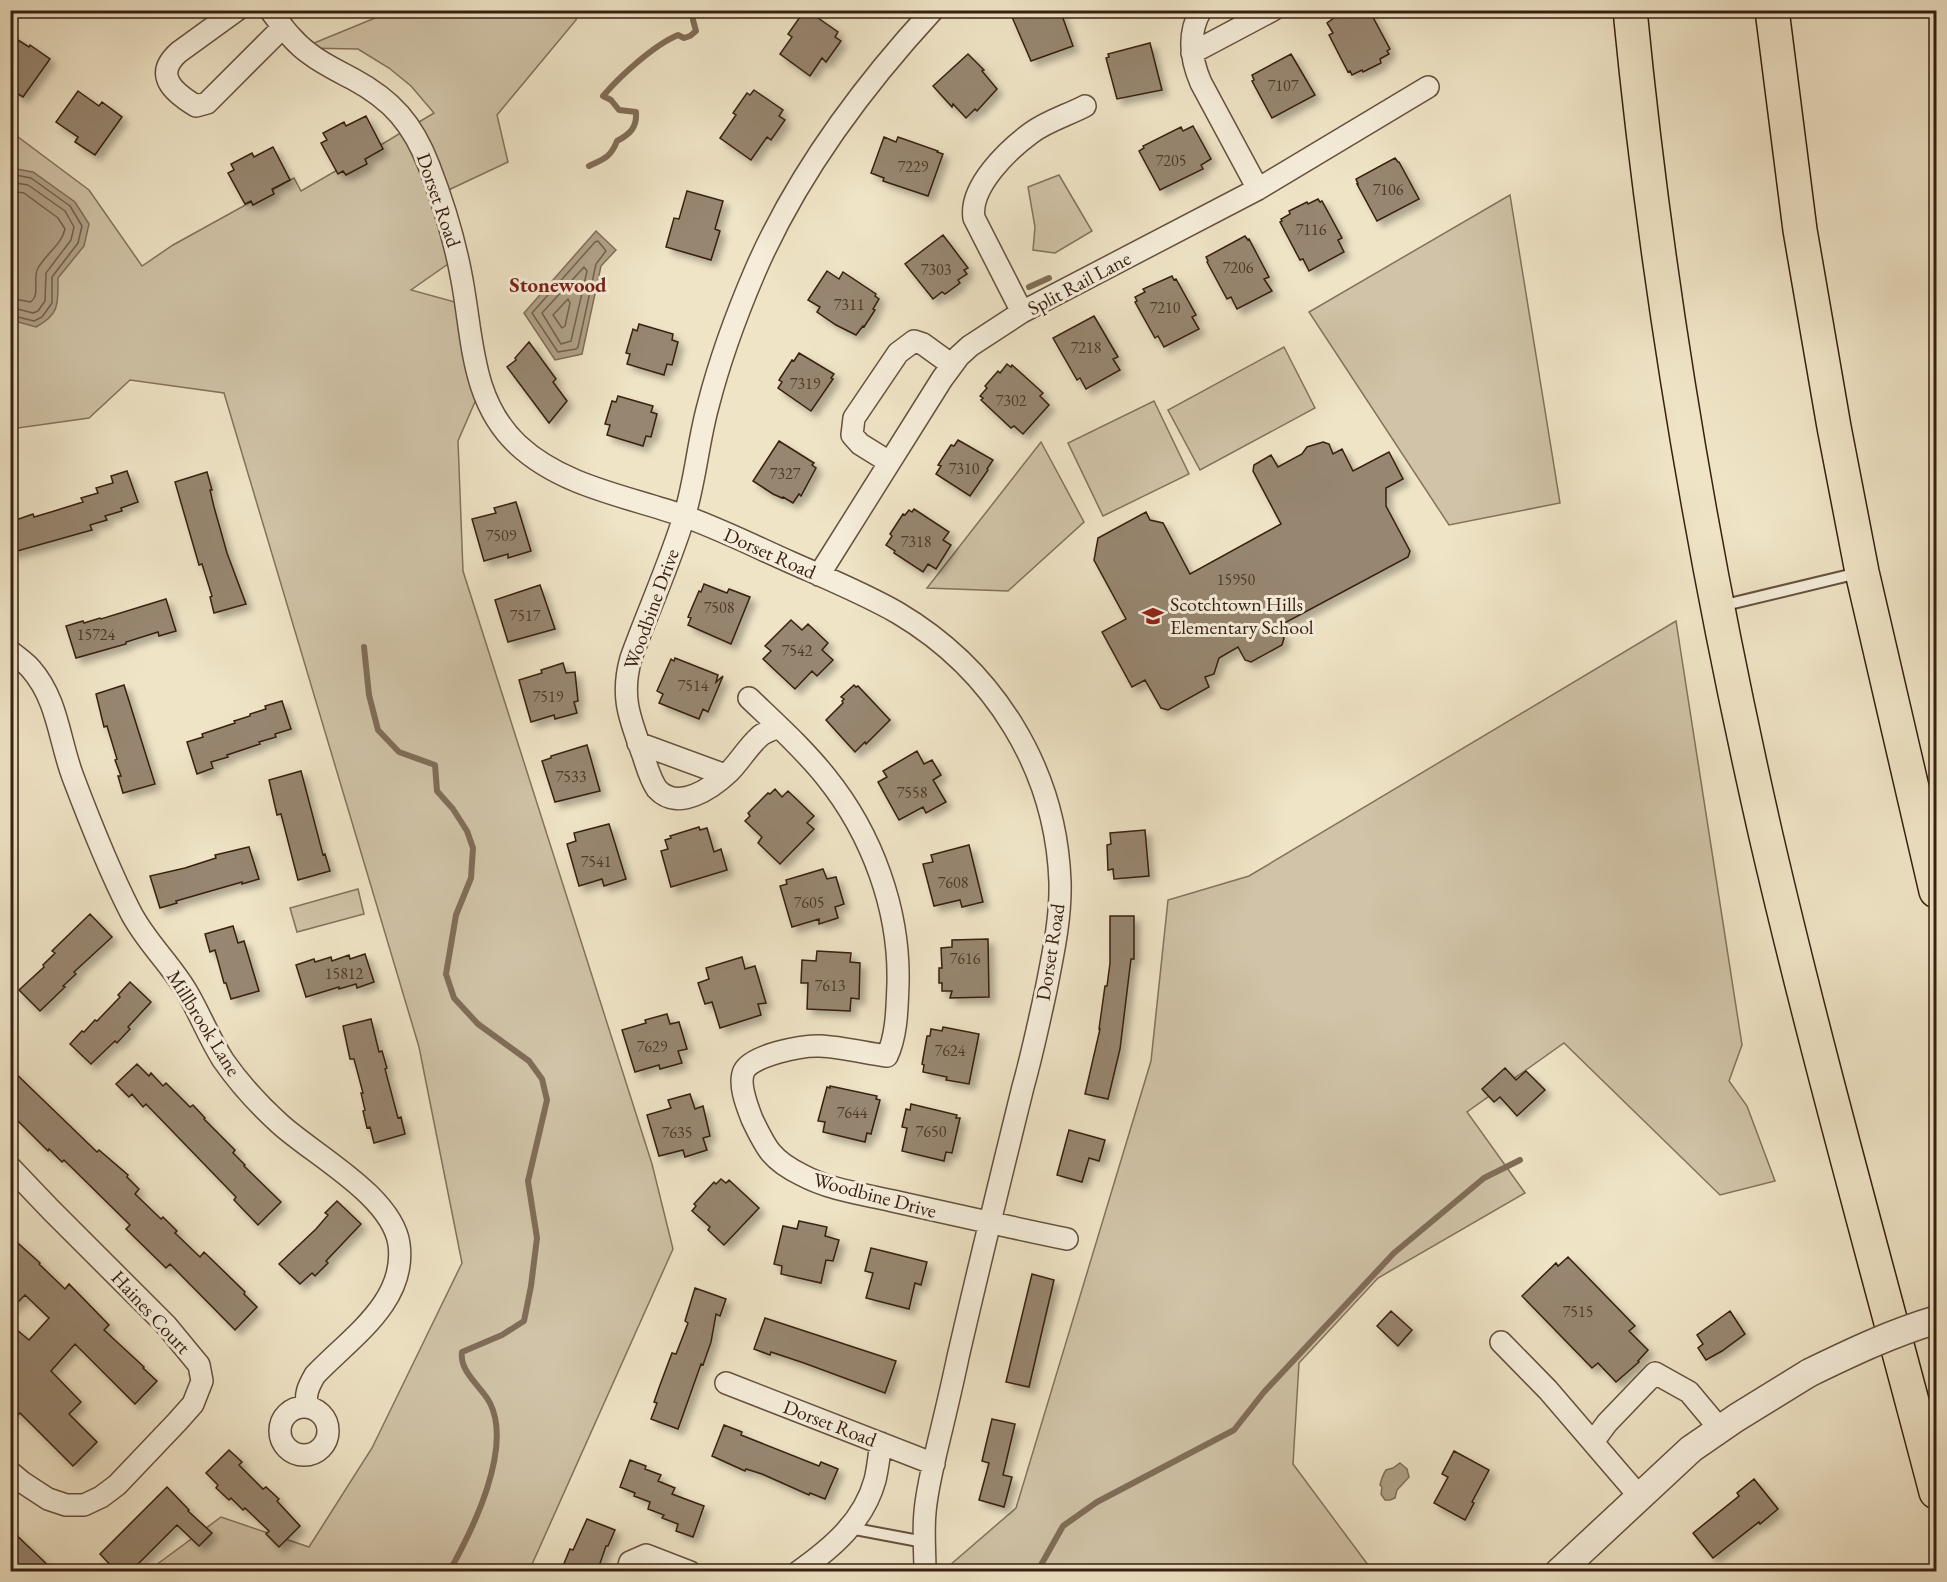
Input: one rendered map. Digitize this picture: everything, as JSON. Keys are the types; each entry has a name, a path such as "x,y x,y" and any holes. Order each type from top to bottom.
{"highway":[{"path":"1628,10 1655,222 1684,420 1718,606 1772,858 1936,1492"},
{"path":"1772,10 1800,230 1834,427 1862,572 1936,891"}],"street":[{"path":"237,10 209,18 171,59 165,70 167,79 177,92 196,106 207,103 283,27"},
{"name":"Dorset Road","path":"270,10 290,36 312,56 387,101 411,127 430,166 449,224 463,284 473,356 481,388 488,405 503,428 524,450 551,469 604,491 684,516 819,575 900,614 924,630 966,666 987,688 1027,749 1050,815 1059,876 1058,925 1032,1053 989,1223 934,1464 925,1510 925,1572"},
{"path":"684,516 708,406 722,361 756,269 778,222 803,179 846,116 898,49 933,10"},
{"path":"1201,10 1192,39 1194,66 1258,189"},
{"path":"1192,53 1273,10"},
{"name":"Split Rail Lane","path":"819,575 952,365 976,341 1022,312 1258,189 1428,87"},
{"path":"1022,312 974,218 975,201 987,178 1003,158 1032,132 1085,106"},
{"path":"889,462 860,444 852,435 855,418 898,353 914,341 952,365"},
{"name":"Woodbine Drive","path":"684,516 634,647 627,672 626,699 651,778 658,790 673,798 697,795 725,775 759,738 779,727 827,778 847,806 868,846 890,907 896,934 897,1011 887,1056 818,1046 770,1054 749,1064 743,1073 743,1086 749,1112 765,1146 773,1157 802,1175 825,1185 989,1223"},
{"name":"Millbrook Lane","path":"10,651 30,667 48,692 72,776 130,912 151,945 187,992 223,1059 260,1105 281,1125 373,1199 395,1228 400,1257 398,1275 391,1292 378,1313 315,1376 305,1396 307,1407"},
{"path":"749,698 779,727"},
{"path":"638,742 725,775"},
{"name":"Haines Court","path":"10,1167 166,1325 199,1365 202,1381 193,1404 177,1422 117,1485 84,1505 66,1505 48,1499 10,1472"},
{"path":"989,1223 1067,1239"},
{"path":"1559,1572 1691,1449 1720,1429 1809,1373 1861,1348 1936,1320"},
{"path":"1501,1342 1548,1390 1639,1496"},
{"path":"1593,1442 1656,1372 1689,1392 1720,1429"},
{"name":"Dorset Road","path":"726,1383 934,1464"},
{"path":"798,1572 850,1528 866,1503 875,1480 881,1443"},
{"path":"627,1572 630,1562 646,1554 690,1572"}],"lane":[{"path":"1718,606 1862,572"},
{"path":"850,1528 924,1542"}],"shaded area":[{"path":"392,11 578,11 576,20 497,115 508,162 440,194 458,257 411,290 466,305 481,388 458,441 463,571 652,1164 673,1249 529,1571 148,1571 221,1517 309,1547 372,1448 462,1263 419,1047 224,393 130,380 89,418 11,429 10,131 89,190 142,266 173,245 294,178 301,191 434,113 411,86 389,68 358,49 302,48"},
{"path":"1059,175 1092,231 1055,253 1033,250 1035,227 1028,187"},
{"path":"1510,195 1560,503 1449,525 1309,312"},
{"path":"1284,347 1315,408 1200,470 1168,410"},
{"path":"1154,401 1189,474 1103,516 1068,443"},
{"path":"1041,442 1084,522 1008,591 927,588"},
{"path":"1676,621 1742,1045 1729,1081 1747,1106 1775,1181 1720,1195 1564,1043 1467,1112 1525,1193 1378,1278 1299,1363 1293,1464 1368,1565 1361,1571 942,1572 1016,1508 1151,1061 1168,900 1249,876"},
{"path":"358,889 364,914 297,932 290,908"}],"water":[{"path":"11,168 33,172 75,202 89,224 84,246 58,278 54,313 36,327 11,320"},
{"path":"596,231 616,250 601,266 582,354 555,360 524,313"},
{"path":"1400,1463 1407,1469 1409,1477 1397,1490 1395,1498 1385,1500 1381,1494 1380,1485 1383,1475 1386,1470"}],"building":[{"path":"1031,10 1060,10 1073,46 1031,61 1012,17"},
{"path":"1345,10 1369,10 1390,49 1387,51 1389,54 1380,59 1381,63 1352,75 1350,71 1348,72 1329,35 1333,33 1327,23"},
{"path":"808,11 838,32 835,37 841,41 826,62 822,58 810,76 780,54 792,37 788,34 802,14 805,16"},
{"path":"10,35 50,59 23,97 10,89"},
{"path":"1150,43 1162,90 1117,99 1106,58 1109,57 1108,54"},
{"path":"968,54 984,70 982,71 997,89 977,111 975,109 966,118 953,104 952,107 933,86"},
{"path":"1291,54 1315,95 1272,118 1252,81 1254,80 1252,75"},
{"path":"754,90 783,110 779,116 785,120 771,140 767,137 751,160 720,138 736,115 733,113 747,93 750,95"},
{"path":"78,91 99,106 102,102 122,117 95,155 75,142 78,137 56,122"},
{"path":"366,116 383,149 365,159 367,164 346,175 343,171 338,174 321,143 327,140 323,133 344,122 346,126"},
{"path":"1193,126 1211,159 1201,165 1203,169 1160,190 1139,151 1144,148 1143,146 1181,127 1183,131"},
{"path":"884,137 896,142 898,137 943,154 928,196 883,181 884,178 871,173"},
{"path":"273,147 290,180 272,189 274,194 253,205 251,201 245,204 228,173 234,170 231,164 252,153 254,157"},
{"path":"1395,158 1419,199 1377,221 1356,179"},
{"path":"687,191 723,201 715,229 720,231 711,260 666,247 674,218 679,219"},
{"path":"1318,199 1322,201 1342,238 1338,240 1344,252 1309,271 1303,259 1300,260 1280,222 1290,214 1289,211"},
{"path":"943,235 968,268 964,270 967,274 958,280 960,283 945,294 942,292 933,299 905,264"},
{"path":"1245,236 1249,239 1269,277 1264,279 1272,291 1237,309 1231,297 1227,299 1206,257"},
{"path":"827,271 839,279 843,272 876,294 875,296 879,299 873,309 875,310 856,335 817,312 820,307 808,300"},
{"path":"1172,276 1174,280 1176,279 1196,315 1192,317 1199,329 1164,347 1158,336 1155,338 1135,302 1137,301 1135,297 1145,292 1143,289"},
{"path":"1094,316 1118,357 1113,359 1120,370 1086,389 1080,378 1077,380 1053,338"},
{"path":"639,324 673,334 672,340 678,342 672,365 667,364 664,375 627,364 630,354 626,353 633,329 637,331"},
{"path":"529,342 556,379 553,382 567,401 549,423 507,367 516,360 515,358"},
{"path":"799,353 834,374 811,411 778,388 782,382 779,380"},
{"path":"1007,364 1011,367 1012,365 1043,393 1040,396 1049,405 1023,434 1014,426 1011,428 981,400 983,398 980,396 987,388 985,386"},
{"path":"618,396 653,406 651,412 657,414 651,437 646,436 643,446 607,435 610,425 605,424 612,401 616,402"},
{"path":"958,440 993,460 970,496 936,474 941,466 938,465 951,445 954,446"},
{"path":"779,441 814,463 812,465 816,468 801,496 799,494 793,503 753,481"},
{"path":"1323,442 1329,444 1333,454 1342,449 1353,471 1389,452 1403,479 1386,488 1386,506 1410,551 1408,557 1277,627 1284,638 1282,645 1251,662 1245,660 1238,647 1219,658 1214,674 1205,677 1209,687 1168,710 1161,708 1145,680 1132,687 1102,632 1126,619 1094,560 1098,538 1146,512 1150,520 1163,523 1190,574 1281,524 1253,471 1254,465 1271,455 1278,467 1302,454 1307,447"},
{"path":"127,471 138,502 121,508 122,511 105,516 107,520 90,525 92,530 10,553 10,522 83,502 81,498 98,493 96,488 113,483 111,476"},
{"path":"207,472 227,553 246,604 214,613 210,597 212,596 202,564 199,565 175,482"},
{"path":"516,502 531,551 508,558 508,554 484,561 472,519 496,513 494,508"},
{"path":"914,509 949,532 943,540 951,545 936,569 928,564 923,572 886,545 903,514 905,515 909,510 912,512"},
{"path":"704,584 727,593 729,589 750,597 731,644 688,625 691,618 688,617"},
{"path":"540,585 555,629 508,642 495,600"},
{"path":"166,599 176,631 159,636 158,632 76,658 66,626 101,619"},
{"path":"791,620 802,630 808,624 828,643 822,650 833,660 817,676 812,671 795,689 763,659 771,651 765,646"},
{"path":"675,658 718,675 716,682 723,676 708,712 703,709 699,719 659,703 663,694 657,691 671,659 674,661"},
{"path":"563,663 566,673 575,672 578,701 574,702 577,713 555,719 554,715 531,722 519,680"},
{"path":"124,685 155,784 123,793 118,776 121,776 115,760 117,759 107,726 104,727 96,694"},
{"path":"854,685 858,686 890,720 855,752 826,720 843,703 844,699 841,697"},
{"path":"282,701 291,729 275,734 276,737 259,742 260,744 211,762 213,768 197,774 187,742 266,709 265,706"},
{"path":"587,745 600,791 555,802 542,761"},
{"path":"917,751 924,764 932,760 941,775 933,780 946,802 926,813 923,807 899,820 878,782 887,777 883,771"},
{"path":"301,771 323,855 325,854 330,871 298,880 281,814 277,815 269,780"},
{"path":"775,789 782,797 788,791 814,816 807,823 814,829 780,864 758,843 762,837 745,821 750,816 748,813"},
{"path":"609,824 626,879 604,886 602,879 579,886 567,844 576,841 574,833"},
{"path":"699,827 700,830 707,828 714,852 721,849 727,870 671,887 661,851 668,849 665,840 671,838 670,836"},
{"path":"1145,830 1149,876 1114,879 1113,869 1108,870 1107,845 1111,844 1110,833"},
{"path":"969,845 983,902 962,907 960,900 934,906 923,864 933,862 931,855"},
{"path":"249,847 259,879 176,901 177,903 160,908 150,876 185,868 216,858 215,855"},
{"path":"823,869 827,879 836,877 844,904 835,907 838,918 819,924 819,919 792,927 780,886 787,884 786,880"},
{"path":"90,914 112,937 74,972 76,974 63,986 65,987 40,1011 19,990 44,967 43,965 55,953 52,951"},
{"path":"1110,916 1134,916 1134,959 1131,959 1120,1049 1108,1099 1085,1094 1100,1029 1105,986 1107,986 1110,963"},
{"path":"233,926 238,943 244,941 259,991 231,999 215,950 210,952 205,934"},
{"path":"988,939 989,997 950,998 952,991 942,991 942,983 939,983 939,968 942,968 941,948 952,947 952,940"},
{"path":"817,951 851,953 850,962 860,963 859,999 851,998 850,1011 807,1009 808,983 801,983 802,960 816,961"},
{"path":"365,954 374,982 357,988 356,984 339,989 339,987 306,997 296,965 314,959 315,962 331,957 332,961 349,955 350,959"},
{"path":"742,957 745,969 755,966 766,1003 758,1004 761,1015 720,1028 712,1002 705,1004 698,983 709,979 706,968"},
{"path":"130,982 151,1002 117,1043 115,1041 91,1064 70,1044 82,1031 84,1032 95,1020 97,1021 120,997 118,995"},
{"path":"667,1014 670,1024 679,1022 687,1049 678,1051 682,1063 660,1069 659,1065 635,1072 622,1030"},
{"path":"371,1019 379,1052 382,1051 387,1068 385,1069 398,1118 401,1117 405,1134 374,1143 370,1127 367,1128 363,1111 365,1110 361,1093 363,1093 354,1059 350,1059 343,1026"},
{"path":"943,1027 979,1034 969,1084 946,1080 947,1077 923,1072 924,1065 922,1064 927,1036 930,1036 931,1029 942,1031"},
{"path":"137,1064 149,1076 151,1073 163,1086 166,1083 190,1107 193,1105 235,1150 233,1153 244,1166 281,1202 258,1225 234,1200 236,1197 146,1104 143,1107 132,1094 129,1097 116,1084"},
{"path":"10,1068 97,1152 99,1150 128,1175 127,1177 139,1189 135,1194 161,1219 163,1217 177,1231 175,1233 200,1257 204,1252 245,1292 244,1294 257,1307 235,1330 170,1264 166,1268 126,1229 130,1225 64,1160 62,1162 49,1149 48,1151 10,1113"},
{"path":"1505,1068 1516,1080 1526,1071 1545,1090 1517,1116 1500,1097 1494,1102 1482,1089"},
{"path":"830,1086 877,1096 876,1099 880,1100 871,1134 867,1133 865,1142 823,1132 825,1122 818,1121 827,1087 830,1088"},
{"path":"690,1094 695,1109 703,1106 710,1136 703,1138 707,1150 685,1157 683,1150 659,1156 647,1115 671,1108 668,1100"},
{"path":"911,1104 957,1115 956,1118 960,1118 952,1153 946,1152 944,1161 902,1151 907,1128 902,1127 906,1109 910,1110"},
{"path":"1069,1130 1105,1140 1099,1161 1089,1158 1082,1182 1057,1175"},
{"path":"721,1179 726,1183 729,1180 759,1208 724,1245 708,1230 710,1227 692,1211 696,1206 694,1204 714,1182 716,1184"},
{"path":"337,1201 361,1224 315,1276 312,1273 300,1284 279,1264 316,1229 328,1215 325,1213"},
{"path":"799,1221 827,1227 825,1236 839,1240 833,1261 826,1260 821,1283 781,1274 782,1266 774,1264 783,1226 797,1229"},
{"path":"10,1236 65,1289 69,1284 109,1325 104,1330 157,1381 135,1404 75,1344 51,1371 81,1402 69,1414 97,1442 73,1466 20,1413 18,1415 10,1407 10,1324 29,1340 49,1318 25,1295 10,1310"},
{"path":"871,1248 927,1262 921,1285 915,1283 909,1309 866,1298 873,1273 865,1271"},
{"path":"1568,1257 1635,1326 1629,1331 1648,1350 1639,1362 1616,1382 1598,1363 1592,1368 1522,1296 1556,1263 1558,1266"},
{"path":"1032,1274 1054,1280 1029,1387 1006,1382"},
{"path":"695,1288 726,1299 720,1316 716,1314 711,1342 678,1429 651,1419 657,1403 654,1402 672,1353 676,1354 688,1323 685,1321"},
{"path":"1391,1311 1412,1330 1398,1346 1377,1326"},
{"path":"1730,1311 1745,1334 1706,1360 1698,1348 1703,1344 1697,1335"},
{"path":"765,1318 896,1361 885,1393 804,1363 754,1349"},
{"path":"992,1419 1015,1424 1003,1475 1012,1477 1004,1507 979,1500 989,1463 982,1461"},
{"path":"724,1425 742,1432 741,1435 819,1466 821,1462 838,1469 825,1499 810,1493 809,1495 762,1474 746,1469 745,1471 712,1456"},
{"path":"229,1450 242,1462 239,1465 263,1489 266,1487 279,1499 277,1501 300,1526 279,1547 266,1534 269,1531 245,1508 243,1510 231,1498 229,1500 216,1488 218,1485 206,1473"},
{"path":"1454,1451 1489,1470 1465,1520 1434,1503 1448,1477 1442,1474"},
{"path":"630,1460 661,1475 658,1481 675,1488 672,1494 704,1506 693,1537 676,1531 678,1524 648,1509 650,1502 620,1487"},
{"path":"1754,1479 1778,1509 1713,1558 1693,1533 1739,1496 1737,1493"},
{"path":"167,1487 212,1533 199,1546 177,1525 137,1565 128,1572 117,1572 100,1554"},
{"path":"587,1519 615,1530 606,1546 597,1572 563,1572 570,1549 573,1550"},
{"path":"10,1529 55,1572 10,1572"}],"waterway":[{"path":"589,166 609,154 617,141 629,133 635,122 636,112 619,110 611,100 603,96 648,53 678,35 684,38 696,31 693,20 694,10"},
{"path":"1029,287 1049,278"},
{"path":"364,647 369,695 378,730 399,752 435,765 437,791 453,809 467,831 473,848 471,878 456,915 446,974 454,998 478,1024 529,1061 542,1079 547,1100 528,1181 537,1238 524,1321 502,1335 462,1352 467,1373 490,1403 496,1422 497,1443 487,1489 468,1535 449,1572"},
{"path":"1037,1572 1063,1526 1097,1502 1234,1430 1264,1392 1394,1253 1484,1178 1520,1160"}],"place":[{"name":"Scotchtown Hills Elementary School","path":"1153,616"}],"district":[{"name":"Stonewood","path":"558,284"}]}
